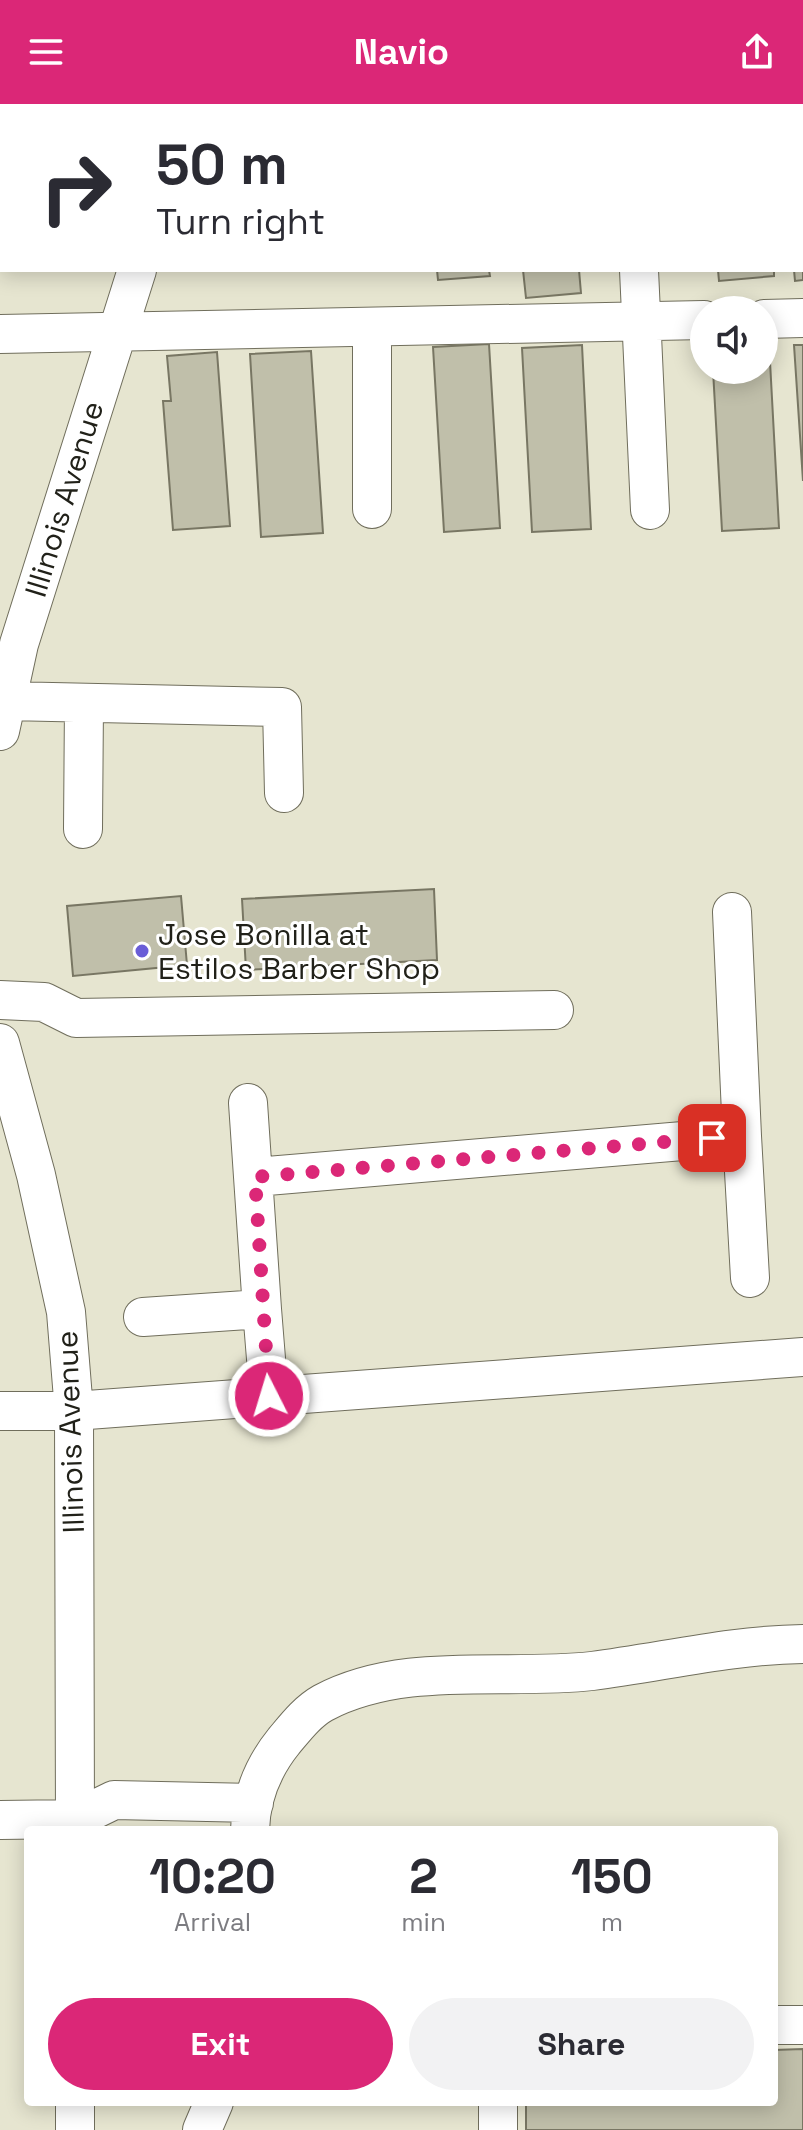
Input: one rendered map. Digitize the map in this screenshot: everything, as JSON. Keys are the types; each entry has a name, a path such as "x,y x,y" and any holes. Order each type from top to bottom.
{"street":[{"name":"Illinois Avenue","path":"3,716 19,644 136,272"},
{"path":"639,272 650,510"},
{"path":"778,319 803,318"},
{"path":"0,334 690,320"},
{"path":"372,327 372,509"},
{"path":"3,716 84,703 282,707 284,793"},
{"path":"83,829 84,703"},
{"path":"732,912 750,1278"},
{"path":"0,1000 44,1002 76,1018 554,1010"},
{"name":"Illinois Avenue","path":"0,1043 36,1175 66,1312 74,1411 78,1826"},
{"path":"248,1103 269,1396"},
{"path":"255,1177 742,1136"},
{"path":"143,1317 262,1309"},
{"path":"0,1411 74,1411 803,1357"},
{"path":"0,1820 78,1826 114,1800 252,1816 259,1779 272,1755 301,1721 322,1703 386,1681 547,1675 732,1649 803,1644"},
{"path":"778,2025 803,2025"},
{"path":"75,2106 75,2130"},
{"path":"202,2130 212,2106"},
{"path":"498,2106 498,2130"}],"building":[{"path":"437,272 489,272 490,276 438,280"},
{"path":"523,272 579,272 581,293 526,298"},
{"path":"718,272 774,272 774,276 719,281"},
{"path":"794,272 803,272 803,280 795,281"},
{"path":"489,344 500,528 444,532 433,347"},
{"path":"582,345 591,529 532,532 522,348"},
{"path":"794,345 803,345 803,481"},
{"path":"311,351 323,533 261,537 250,354"},
{"path":"217,352 230,526 173,530 163,401 171,401 167,356"},
{"path":"714,384 771,384 779,528 722,531"},
{"path":"434,889 437,960 246,970 242,899"},
{"path":"181,896 187,965 73,976 67,906"},
{"path":"803,2049 803,2130 526,2130 526,2106 778,2106 778,2050"}],"place":[{"name":"Jose Bonilla at Estilos Barber Shop","path":"142,951"}],"route":[{"path":"269,1396 255,1177 712,1138"}]}
